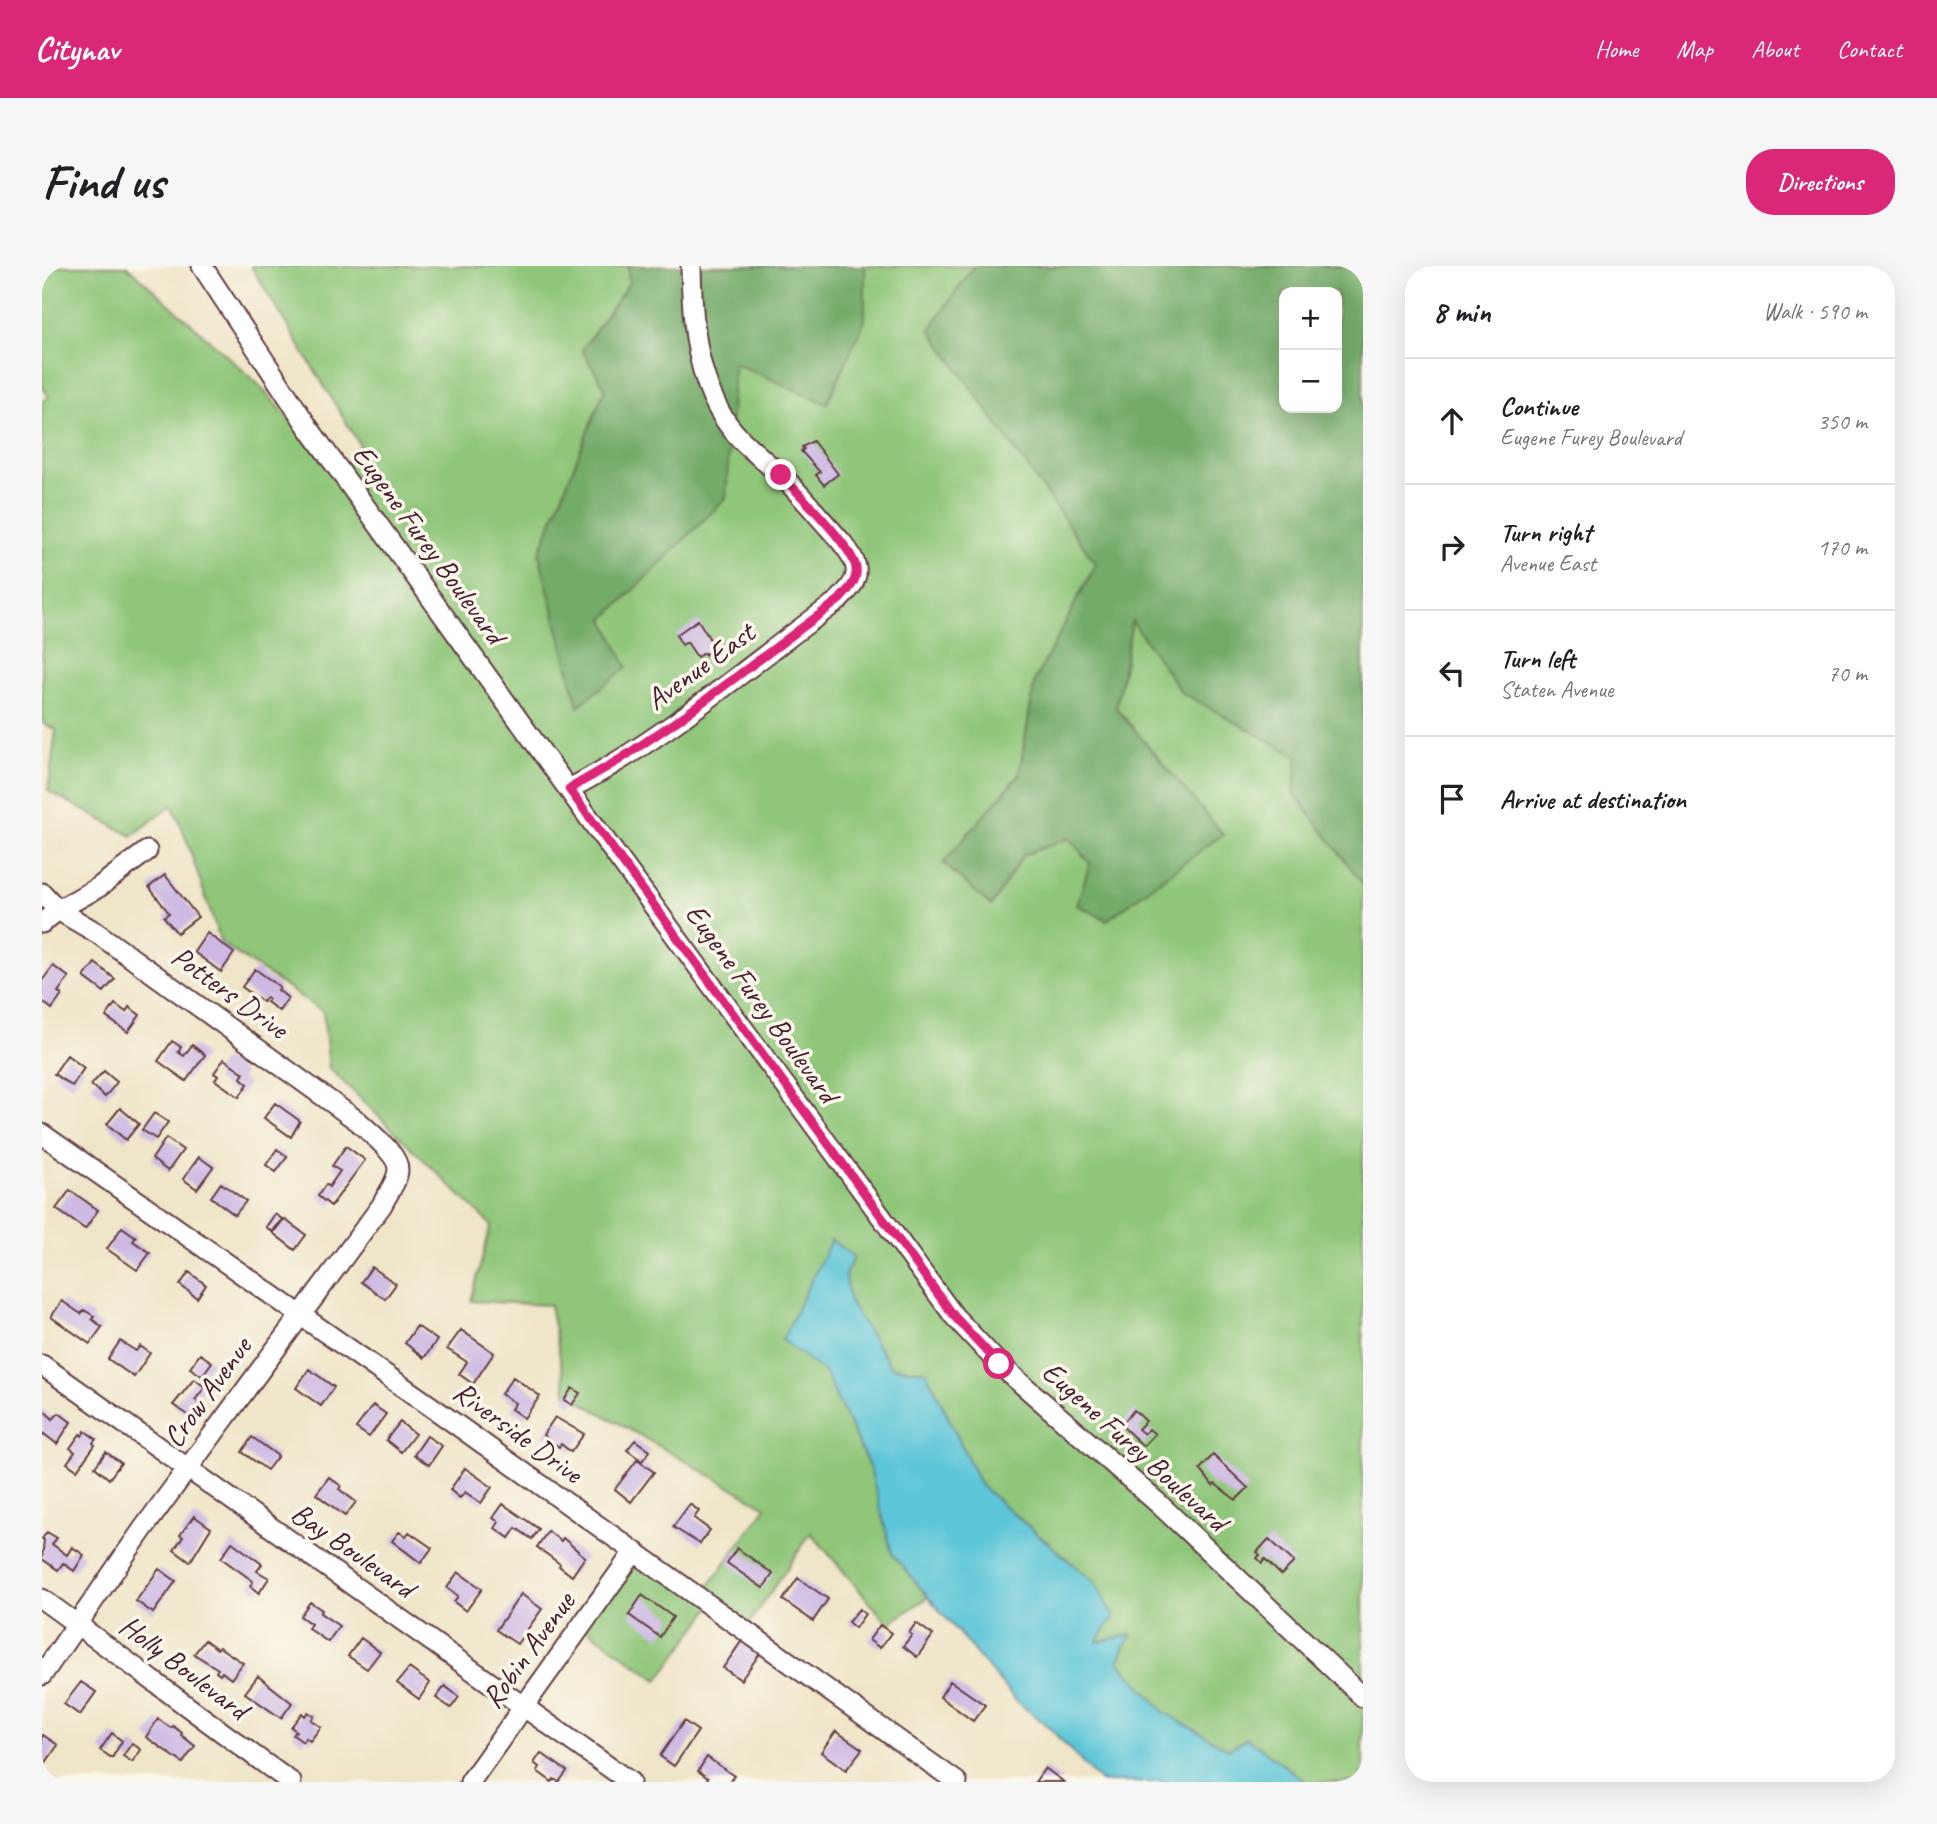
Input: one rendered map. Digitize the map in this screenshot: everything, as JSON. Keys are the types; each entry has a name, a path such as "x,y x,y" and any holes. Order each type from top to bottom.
{"street":[{"name":"Eugene Furey Boulevard","path":"202,266 308,428 954,1316 999,1364 1159,1504 1363,1697"},
{"name":"Avenue East","path":"569,789 619,760 704,701 839,600 852,586 855,577 856,567 842,542 797,491 733,432 712,398 698,346 692,306 691,266"},
{"path":"42,923 58,910 99,887 147,851"},
{"name":"Potters Drive","path":"42,893 58,910 97,933 359,1122 382,1143"},
{"name":"Riverside Drive","path":"42,1134 957,1782"},
{"name":"Crow Avenue","path":"42,1675 187,1469 382,1205 396,1179 398,1169 397,1162 382,1143"},
{"name":"Bay Boulevard","path":"42,1365 631,1782"},
{"name":"Robin Avenue","path":"470,1782 634,1552"},
{"name":"Holly Boulevard","path":"42,1599 78,1623 194,1714 291,1782"}],"green space":[{"path":"42,266 127,266 257,383 342,477 347,462 360,445 251,266 628,266 629,283 582,350 605,388 539,554 579,706 604,619 725,498 734,362 865,320 865,266 974,266 930,329 1096,564 1035,680 1019,775 944,862 992,905 1023,855 1069,838 1090,863 1223,835 1116,708 1132,620 1181,692 1298,757 1294,793 1363,884 1363,1782 1306,1782 1247,1738 1229,1749 1164,1713 1117,1661 1131,1636 1096,1643 1095,1583 981,1486 926,1371 891,1367 839,1286 831,1240 826,1374 929,1597 888,1624 811,1533 746,1628 714,1603 658,1680 577,1622 636,1548 702,1595 766,1507 567,1394 550,1305 471,1301 491,1225 329,1068 323,1012 221,943 172,805 132,836 48,791 56,730 42,723 42,401 49,397 42,386"},
{"path":"628,266 865,266 865,320 827,404 734,363 726,498 604,619 627,667 578,706 539,554 605,388 582,350 629,283"},
{"path":"974,266 1363,266 1363,884 1294,793 1298,757 1181,692 1132,621 1116,708 1223,834 1107,920 1077,905 1090,863 1069,838 1023,855 991,906 943,863 1019,775 1035,680 1096,564 930,329"}],"water":[{"path":"831,1240 854,1257 845,1274 850,1303 891,1367 926,1371 981,1486 1095,1583 1114,1617 1097,1642 1131,1635 1118,1661 1165,1713 1229,1749 1247,1738 1306,1782 1100,1782 1049,1727 1016,1701 892,1554 870,1468 825,1373 782,1340"}],"building":[{"path":"813,441 838,474 824,485 816,475 820,472 801,451 804,449 802,447"},
{"path":"698,620 714,646 705,655 704,653 697,657 687,642 682,645 676,635"},
{"path":"165,875 198,917 177,933 164,917 169,913 149,887"},
{"path":"207,933 234,953 221,972 194,952"},
{"path":"95,963 115,979 104,992 84,977"},
{"path":"53,966 69,977 58,992 62,995 52,1009 42,1001 42,981"},
{"path":"255,969 280,987 278,990 288,998 279,1011 267,1002 267,997 263,1002 242,987"},
{"path":"115,1004 126,1012 129,1007 140,1015 128,1032 106,1017"},
{"path":"172,1041 181,1047 178,1052 184,1056 192,1045 205,1055 186,1081 158,1061"},
{"path":"67,1055 84,1068 72,1086 54,1074"},
{"path":"224,1059 244,1073 241,1078 248,1084 239,1097 215,1080 218,1076 214,1073"},
{"path":"104,1071 117,1082 105,1097 91,1085"},
{"path":"275,1103 300,1121 291,1137 264,1118"},
{"path":"120,1108 139,1124 126,1140 107,1124"},
{"path":"154,1113 168,1122 156,1139 142,1130"},
{"path":"166,1138 183,1150 168,1171 152,1159"},
{"path":"346,1146 365,1160 331,1206 318,1196 326,1184 329,1187 340,1171 332,1166"},
{"path":"277,1149 287,1157 276,1172 266,1165"},
{"path":"199,1157 213,1167 197,1189 183,1179"},
{"path":"221,1183 246,1201 235,1215 211,1197"},
{"path":"70,1190 98,1210 85,1229 56,1209"},
{"path":"275,1214 282,1219 272,1232 266,1227"},
{"path":"284,1219 306,1235 295,1250 273,1233"},
{"path":"122,1227 136,1237 133,1241 150,1253 137,1270 107,1249"},
{"path":"372,1267 396,1284 385,1299 361,1282"},
{"path":"189,1272 206,1285 197,1298 180,1285"},
{"path":"62,1301 81,1314 84,1310 94,1316 92,1319 102,1327 90,1344 51,1317"},
{"path":"417,1326 437,1340 424,1358 405,1343"},
{"path":"461,1330 494,1353 473,1384 459,1374 467,1362 447,1349"},
{"path":"120,1341 136,1351 140,1346 150,1353 134,1377 108,1359"},
{"path":"200,1354 212,1362 202,1376 190,1368"},
{"path":"309,1369 334,1387 321,1406 296,1388"},
{"path":"513,1377 540,1396 524,1418 511,1409 515,1403 501,1394"},
{"path":"194,1379 205,1387 195,1400 199,1403 190,1416 173,1405"},
{"path":"572,1388 580,1393 572,1405 564,1400"},
{"path":"373,1405 386,1414 369,1437 356,1428"},
{"path":"42,1409 53,1419 59,1413 71,1422 57,1444 44,1434 42,1437"},
{"path":"1134,1410 1146,1421 1138,1429 1144,1434 1149,1429 1155,1434 1143,1446 1121,1425"},
{"path":"555,1417 584,1434 571,1452 543,1435"},
{"path":"400,1422 415,1434 401,1452 386,1440"},
{"path":"85,1431 96,1439 93,1443 95,1445 77,1470 67,1463 75,1452 70,1448"},
{"path":"427,1436 442,1446 429,1465 414,1455"},
{"path":"252,1437 278,1456 267,1470 242,1452"},
{"path":"635,1440 650,1451 642,1461 627,1450"},
{"path":"106,1452 121,1463 109,1479 95,1467"},
{"path":"1213,1455 1248,1488 1236,1500 1215,1484 1213,1486 1200,1469"},
{"path":"637,1460 654,1472 631,1502 615,1489"},
{"path":"465,1468 492,1487 481,1503 465,1492 460,1498 450,1490"},
{"path":"329,1477 356,1502 345,1516 316,1494"},
{"path":"503,1504 539,1529 532,1539 516,1528 509,1538 495,1528 499,1522 493,1518"},
{"path":"690,1504 699,1511 694,1518 710,1530 700,1544 673,1527"},
{"path":"194,1516 211,1528 190,1562 174,1550 183,1537 180,1535"},
{"path":"548,1531 561,1541 563,1538 585,1557 572,1576 537,1547"},
{"path":"47,1532 57,1538 52,1544 67,1555 72,1547 84,1555 74,1571 63,1563 58,1570 42,1559 42,1539"},
{"path":"399,1532 406,1536 409,1532 432,1548 421,1563 392,1541"},
{"path":"1269,1539 1294,1562 1281,1575 1265,1559 1262,1563 1257,1558 1260,1555 1257,1552"},
{"path":"232,1542 262,1564 257,1571 269,1578 259,1593 250,1586 253,1581 221,1558"},
{"path":"737,1548 773,1574 763,1588 727,1563"},
{"path":"159,1569 176,1581 153,1613 136,1601"},
{"path":"458,1572 482,1589 466,1611 454,1602 458,1596 447,1588"},
{"path":"798,1578 828,1599 813,1621 783,1600"},
{"path":"521,1594 542,1609 517,1644 496,1630"},
{"path":"642,1595 673,1617 660,1637 629,1615"},
{"path":"310,1602 339,1626 328,1642 308,1628 311,1624 300,1616"},
{"path":"859,1609 865,1614 855,1628 848,1622"},
{"path":"916,1623 933,1635 917,1657 903,1646 912,1635 909,1633"},
{"path":"880,1625 891,1633 880,1648 869,1640"},
{"path":"361,1638 380,1652 367,1669 348,1656"},
{"path":"743,1639 761,1652 741,1680 723,1668"},
{"path":"205,1640 243,1663 231,1679 222,1672 220,1675 216,1672 218,1669 194,1654"},
{"path":"409,1668 430,1683 419,1699 397,1683"},
{"path":"258,1676 292,1703 281,1718 245,1693"},
{"path":"950,1681 985,1705 973,1721 940,1697"},
{"path":"81,1682 96,1692 80,1715 64,1704"},
{"path":"445,1686 459,1697 451,1708 436,1698"},
{"path":"308,1712 314,1716 311,1720 321,1727 310,1741 306,1738 303,1742 293,1735 296,1731 291,1727 302,1713 305,1716"},
{"path":"158,1719 171,1728 173,1726 195,1746 183,1763 146,1737"},
{"path":"684,1721 698,1731 674,1766 660,1756"},
{"path":"836,1731 862,1749 846,1770 821,1752"},
{"path":"112,1733 122,1741 112,1758 100,1750"},
{"path":"43,1735 58,1745 42,1768 42,1737"},
{"path":"132,1743 141,1750 132,1762 123,1756"},
{"path":"541,1753 567,1771 559,1782 554,1779 552,1782 537,1771 539,1767 534,1763"},
{"path":"707,1757 734,1776 729,1782 705,1782 708,1778 698,1771"},
{"path":"1045,1768 1064,1782 1035,1782"}],"route":[{"path":"781,475 842,542 856,567 852,586 839,600 684,716 619,760 569,789 954,1316 999,1364"}]}
